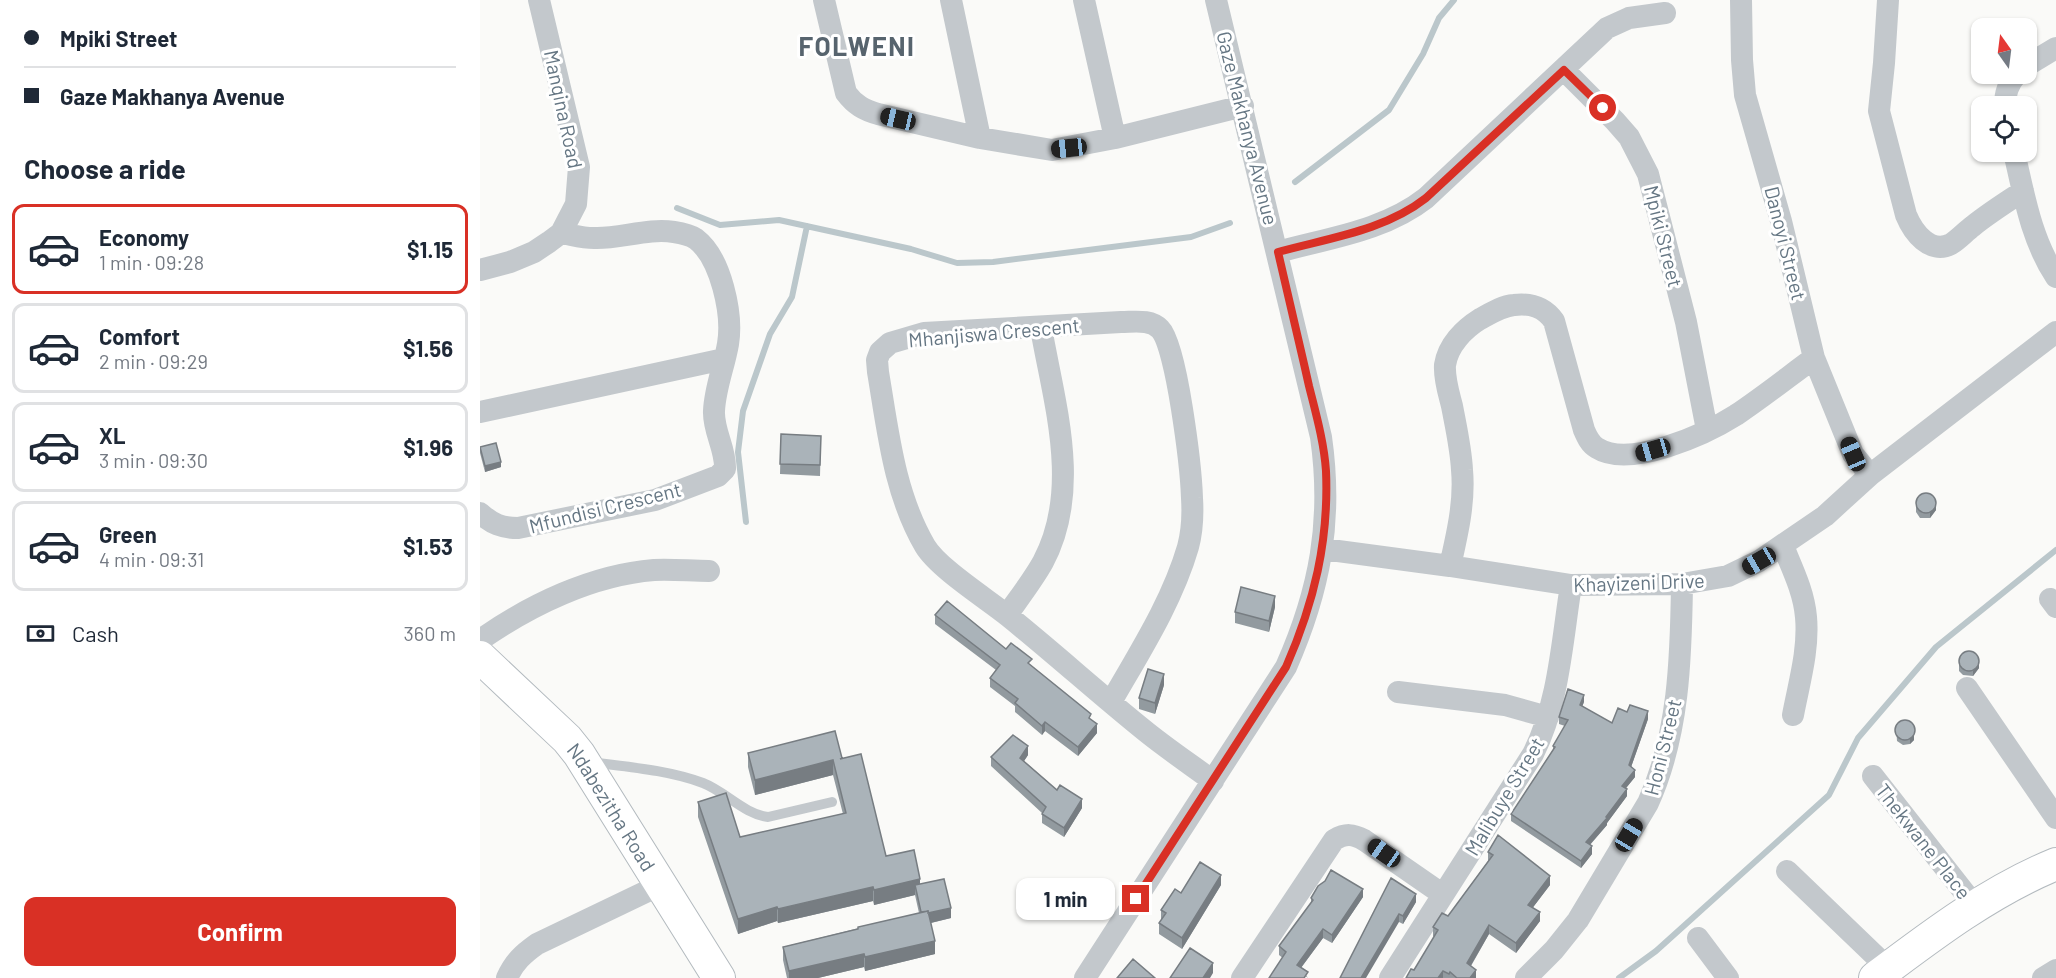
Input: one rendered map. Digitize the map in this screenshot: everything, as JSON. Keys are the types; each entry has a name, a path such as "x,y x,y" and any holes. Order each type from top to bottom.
{"street":[{"name":"Manqina Road","path":"480,270 510,262 534,252 561,233 576,204 579,167 539,0"},
{"path":"824,0 846,93 863,109 878,114 980,138 1052,150 1115,138 1242,106"},
{"path":"951,0 980,138"},
{"path":"1084,0 1115,138"},
{"name":"Gaze Makhanya Avenue","path":"1085,978 1286,667 1303,629 1323,549 1326,469 1321,437 1216,0"},
{"name":"Danoyi Street","path":"1741,0 1745,95 1765,161 1814,358 1853,454 1870,475"},
{"path":"1888,0 1879,111 1911,227 1921,239 1929,244 1939,247 1951,244 2023,190"},
{"path":"1278,252 1371,227 1410,211 1607,28 1619,21 1641,15 1665,14"},
{"path":"2037,59 2056,48"},
{"name":"Mpiki Street","path":"1564,70 1616,121 1629,137 1648,174 1686,322 1707,430"},
{"path":"2016,162 2032,230 2042,255 2056,278"},
{"name":"Mfundisi Crescent","path":"480,513 496,525 518,528 655,500 718,476 725,469 716,431 714,409 729,326 728,307 715,265 696,239 672,231 597,238 561,233"},
{"path":"1450,566 1459,520 1462,470 1445,365 1459,336 1470,326 1500,308 1512,304 1527,304 1541,308 1548,313 1554,321 1589,442 1597,448 1620,455 1641,453 1707,430 1734,416 1814,358"},
{"name":"Mhanjiswa Crescent","path":"1111,702 1153,628 1174,583 1188,548 1191,529 1192,498 1189,459 1175,369 1163,332 1155,325 1144,322 924,333 890,343 880,352 877,360 894,466 902,494 927,549 942,565 1007,615 1144,730 1213,781"},
{"path":"1007,615 1043,562 1053,538 1064,478 1060,439 1041,328"},
{"name":"Khayizeni Drive","path":"1323,549 1571,585 1682,584 1728,576 1748,568 1825,516 1870,475 2056,332"},
{"path":"480,412 724,359"},
{"path":"1783,546 1801,593 1806,616 1805,657 1793,715"},
{"path":"480,640 505,622 589,584 612,577 654,570 709,571"},
{"name":"Honi Street","path":"1526,978 1554,950 1578,920 1648,803 1657,783 1673,719 1678,674 1682,584"},
{"name":"Malibuye Street","path":"1390,978 1533,754 1548,717 1571,585"},
{"name":"Ndabezitha Road","path":"480,657 567,739 584,761 719,978"},
{"path":"1967,688 2056,818"},
{"path":"1398,692 1505,705 1548,717"},
{"name":"Thekwane Place","path":"1873,776 1975,906"},
{"path":"1242,978 1334,840 1341,836 1348,834 1364,840 1442,894"},
{"path":"1787,871 1881,973 1975,906 2056,864"},
{"path":"507,978 512,966 537,944 660,885"},
{"path":"1698,938 1728,978"},
{"path":"2043,978 2056,970"}],"lane":[{"path":"584,761 671,774 703,783 723,792 760,816 768,817 832,802"}],"building":[{"path":"781,434 821,436 820,465 780,464"},
{"path":"496,443 501,462 485,466 480,447"},
{"path":"1926,493 1933,496 1936,503 1933,510 1926,513 1919,510 1916,503 1919,496"},
{"path":"1241,587 1275,596 1269,621 1235,612"},
{"path":"947,601 1006,649 1011,643 1032,659 1028,663 1091,714 1089,718 1097,724 1078,747 1045,722 1042,726 1015,703 1018,699 990,678 1000,665 935,615"},
{"path":"1969,651 1976,654 1979,661 1976,668 1969,671 1962,668 1959,661 1962,654"},
{"path":"1148,669 1164,674 1155,703 1139,698"},
{"path":"1568,689 1584,695 1580,705 1612,723 1618,708 1627,712 1630,705 1648,711 1629,765 1635,770 1622,786 1627,789 1607,818 1586,842 1592,846 1581,861 1511,814 1555,747 1553,746 1568,720 1559,717"},
{"path":"1905,720 1912,723 1915,730 1912,737 1905,740 1898,737 1895,730 1898,723"},
{"path":"835,731 842,758 840,759 861,754 886,856 914,850 920,879 874,890 873,887 778,909 777,907 738,919 698,802 726,793 740,837 846,813 833,760 755,780 748,753"},
{"path":"1013,735 1028,746 1020,758 1057,790 1060,785 1082,799 1064,828 1042,814 1046,807 991,757"},
{"path":"1498,835 1550,876 1528,905 1540,912 1516,943 1489,925 1467,963 1476,970 1470,978 1457,978 1450,972 1449,974 1443,971 1438,978 1406,978 1411,969 1414,970 1438,930 1433,927 1442,913 1448,916 1493,855 1488,852"},
{"path":"1200,862 1221,875 1182,938 1159,923 1166,913 1161,910 1175,889 1181,893"},
{"path":"1331,870 1363,889 1332,935 1323,929 1297,965 1308,972 1304,978 1269,978 1286,952 1279,946 1313,900 1311,898 1318,886 1325,881"},
{"path":"1391,878 1416,894 1403,916 1399,914 1361,978 1340,978"},
{"path":"944,879 951,908 928,913 928,911 921,912 915,885"},
{"path":"928,911 935,941 789,971 783,947"},
{"path":"1190,948 1213,963 1203,978 1170,978"},
{"path":"1133,959 1155,978 1117,978"}],"waterway":[{"path":"1295,182 1389,110 1423,54 1439,18 1454,0"},
{"path":"677,208 720,225 779,220 911,249 957,263 993,262 1191,237 1230,223"},
{"path":"746,522 738,452 743,411 770,334 792,297 807,226"},
{"path":"1619,978 1656,951 1829,795 1858,738 1936,647 2056,550"}],"district":[{"name":"FOLWENI","path":"857,45"}],"route":[{"path":"1136,899 1286,667 1303,629 1323,549 1326,469 1321,437 1278,252 1371,227 1410,211 1564,70 1603,108"}]}
